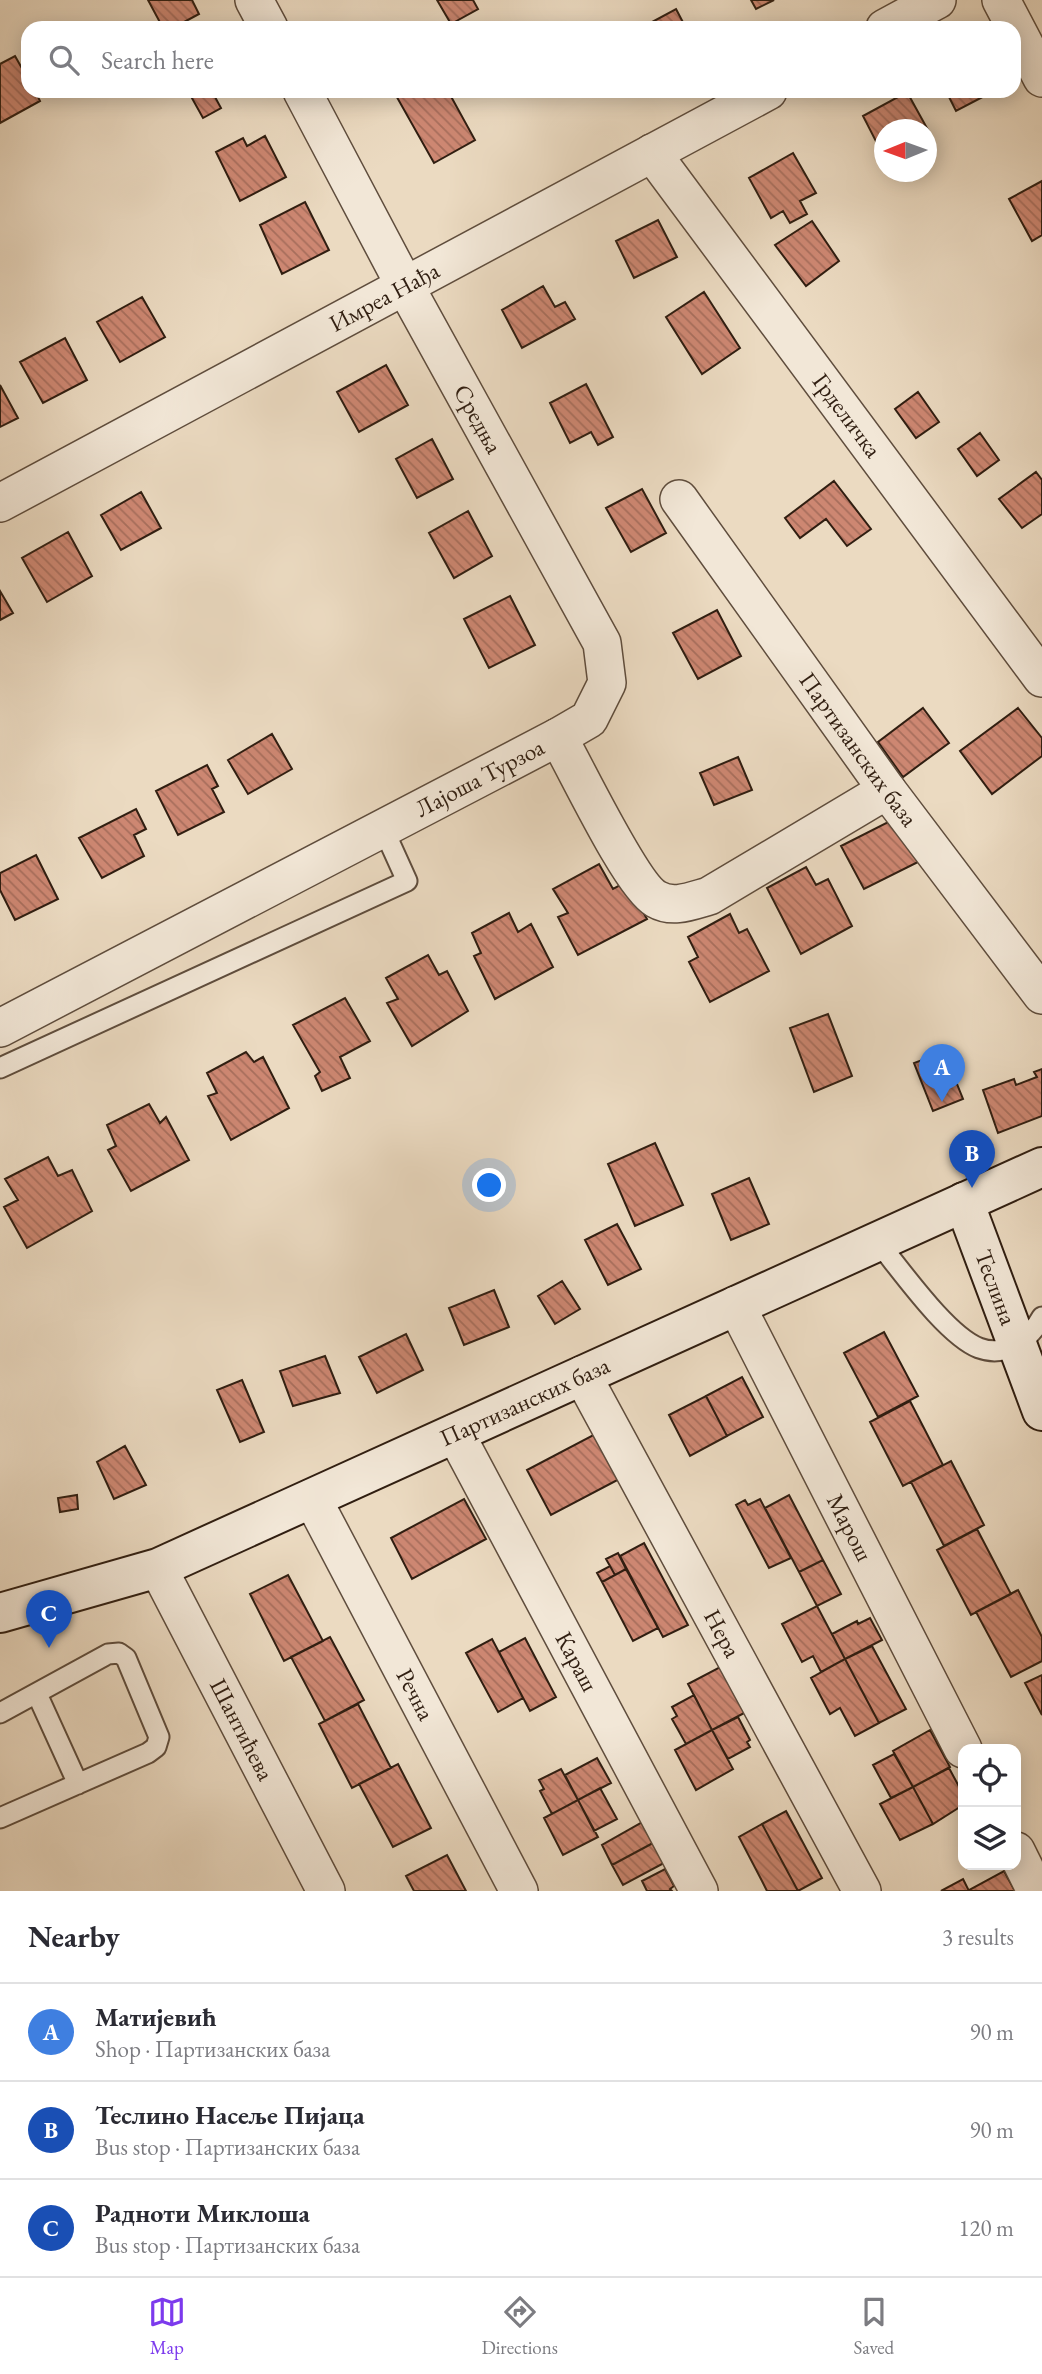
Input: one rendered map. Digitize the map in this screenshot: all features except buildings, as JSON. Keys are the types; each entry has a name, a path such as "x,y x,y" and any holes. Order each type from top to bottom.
{"street":[{"path":"254,0 265,21"},
{"path":"898,21 937,0"},
{"path":"1001,0 1012,21"},
{"path":"1021,38 1042,78"},
{"name":"Средња","path":"306,98 405,286 602,643 607,683 590,719 558,737"},
{"name":"Имреа Нађа","path":"0,503 755,98"},
{"name":"Грделичка","path":"652,153 1042,678"},
{"name":"Партизанских база","path":"679,499 887,790 1042,995"},
{"name":"Лајоша Турзоа","path":"0,1028 558,737 636,880 656,899 677,905 709,897 887,790"},
{"name":"Партизанских база","path":"0,1613 158,1568 1042,1167"},
{"name":"Теслина","path":"964,1202 1042,1411"},
{"name":"Марош","path":"736,1306 960,1744"},
{"name":"Нера","path":"582,1375 862,1891"},
{"name":"Караш","path":"455,1433 699,1891"},
{"name":"Речна","path":"312,1498 519,1891"},
{"name":"Шантићева","path":"158,1568 326,1891"},
{"path":"1021,1861 1036,1891"}],"lane":[{"path":"0,1068 407,881 383,828"},
{"path":"877,1241 943,1320 979,1347 998,1351 1016,1346 1036,1327 1042,1317"},
{"path":"0,1713 108,1654 119,1653 126,1658 159,1737 156,1747 148,1754 0,1818"},
{"path":"37,1694 78,1784"}],"place":[{"name":"Матијевић","path":"942,1102"},
{"name":"Теслино Насеље Пијаца","path":"972,1188"},
{"name":"Радноти Миклоша","path":"49,1648"}]}
